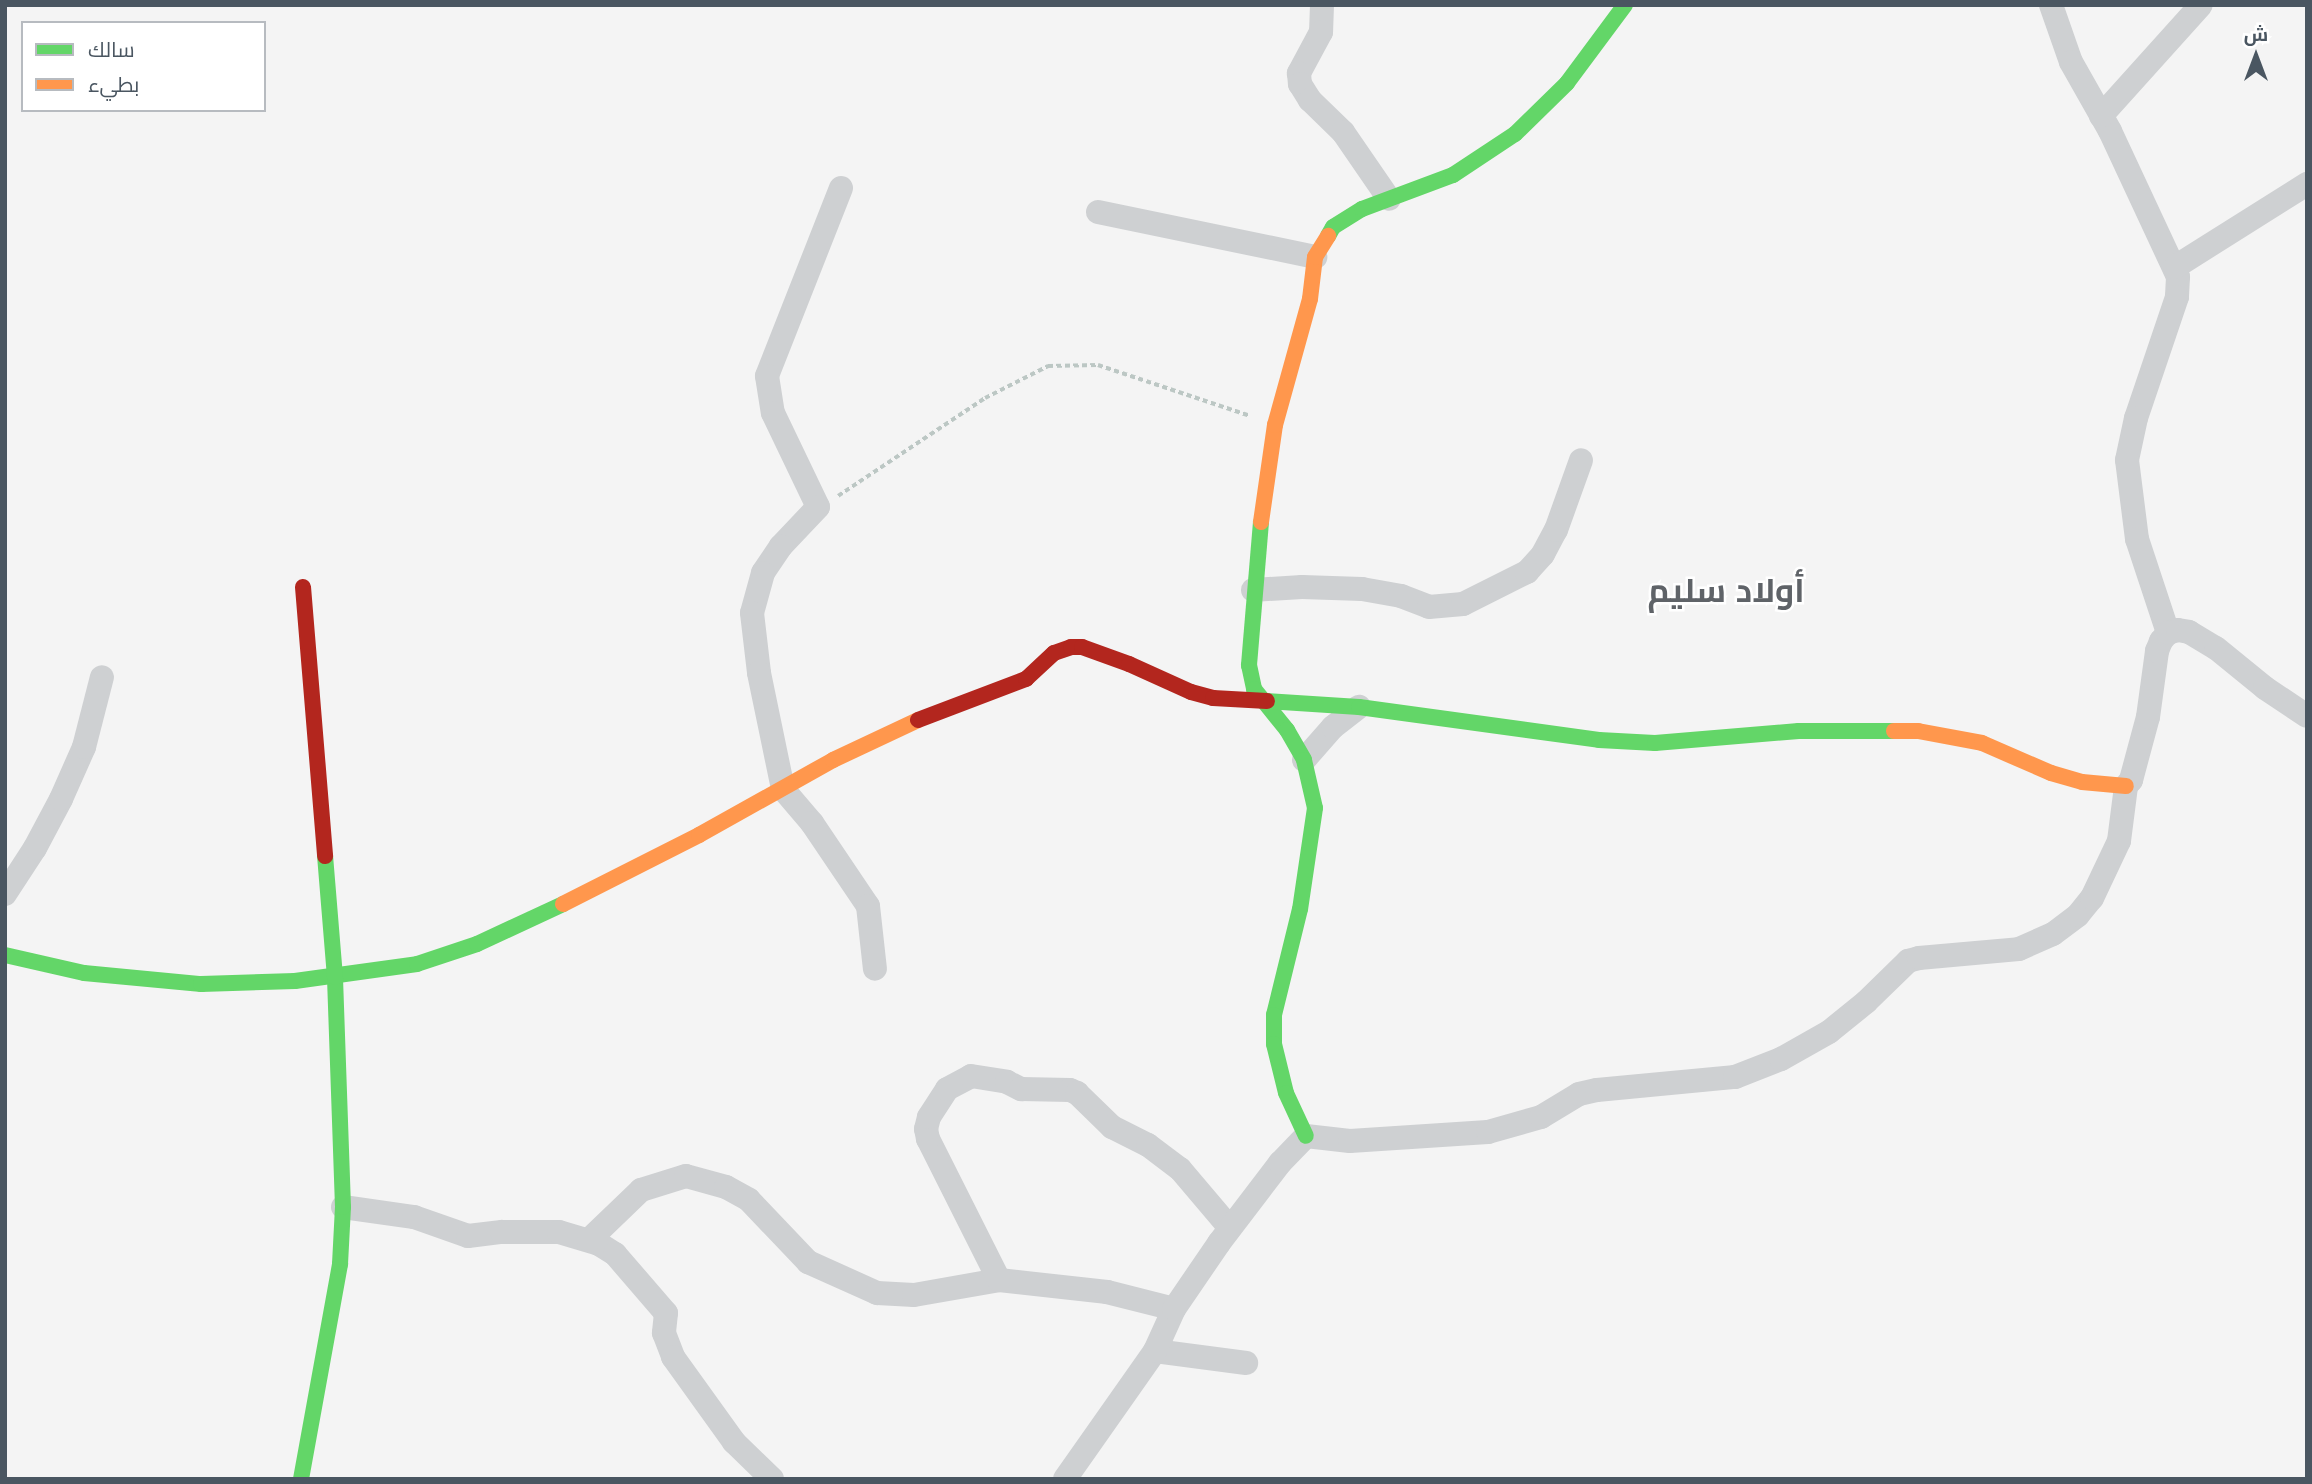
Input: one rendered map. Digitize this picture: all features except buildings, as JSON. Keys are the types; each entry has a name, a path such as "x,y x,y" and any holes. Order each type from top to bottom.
{"street":[{"path":"1322,5 1321,32 1299,73 1300,84 1310,100 1343,132 1389,199"},
{"path":"1306,1136 1286,1093 1274,1044 1274,1015 1300,909 1314,834 1315,808 1304,760 1287,730 1254,689 1250,676 1253,590 1265,482 1275,425 1310,299 1315,257 1333,227 1362,209 1453,176 1515,134 1567,83 1625,5"},
{"path":"2051,5 2071,62 2101,116 2175,267 2177,297 2136,418 2127,460 2129,497 2137,539 2168,633"},
{"path":"2101,116 2201,5"},
{"path":"2175,267 2307,184"},
{"path":"841,188 767,376 773,412 818,503 817,510 781,546 763,573 752,613 759,673 783,789 811,823 869,906 875,969"},
{"path":"1098,212 1315,257"},
{"path":"1253,590 1302,587 1362,589 1401,596 1429,607 1463,604 1527,572 1543,554 1556,530 1581,460"},
{"path":"301,1479 340,1264 343,1208 335,976 303,587"},
{"path":"1306,1136 1350,1141 1488,1132 1541,1117 1579,1094 1735,1077 1781,1059 1829,1032 1866,1002 1908,961 2019,948 2053,934 2078,915 2099,886 2119,841 2126,786 2131,780 2148,717 2157,651 2168,633 2178,630 2189,632 2216,648 2265,688 2307,716"},
{"path":"5,955 84,973 175,982 252,983 335,976 417,964 477,944 582,895 833,760 925,717 1026,679 1062,648 1082,647 1129,664 1191,692 1213,698 1359,706 1600,740 1654,743 1800,730 1918,731 1982,743 2051,773 2082,782 2126,786"},
{"path":"5,894 35,848 61,799 84,747 103,677"},
{"path":"1304,760 1333,727 1359,706"},
{"path":"999,1280 950,1184 926,1129 929,1117 947,1089 971,1076 998,1080 1021,1089 1070,1090 1077,1093 1112,1127 1148,1145 1174,1164 1230,1228"},
{"path":"1065,1479 1155,1351 1174,1309 1230,1228 1280,1163 1306,1136"},
{"path":"589,1240 641,1190 686,1176 726,1187 748,1200 808,1262 877,1293 914,1295 999,1280 1107,1292 1174,1309"},
{"path":"343,1208 414,1217 468,1236 542,1231 589,1240 615,1254 666,1313 664,1339 673,1357 734,1442 772,1479"},
{"path":"1155,1351 1246,1363"}],"path":[{"path":"817,510 985,398 1048,366 1098,365 1275,425"}],"traffic: fast":[{"path":"1328,236 1333,227 1362,209 1453,175 1515,134 1567,83 1625,5"},
{"path":"1261,522 1249,665 1254,689 1287,730 1304,760 1315,808 1300,909 1274,1015 1274,1044 1286,1093 1306,1136"},
{"path":"1267,701 1359,707 1599,740 1655,743 1799,731 1894,731"},
{"path":"301,1479 340,1264 343,1207 335,977 325,856"},
{"path":"5,955 84,973 201,984 295,981 417,964 477,944 563,904"}],"traffic: slow":[{"path":"1261,522 1275,425 1310,299 1315,257 1328,236"},
{"path":"563,904 699,835 833,760 918,720"},
{"path":"1894,731 1918,731 1982,743 2051,773 2082,782 2126,786"}],"traffic: jam":[{"path":"303,587 325,856"},
{"path":"918,720 1026,679 1054,653 1071,647 1082,647 1129,664 1191,692 1213,698 1267,701"}],"district":[{"name":"أولاد سليم","path":"1726,591"}]}
